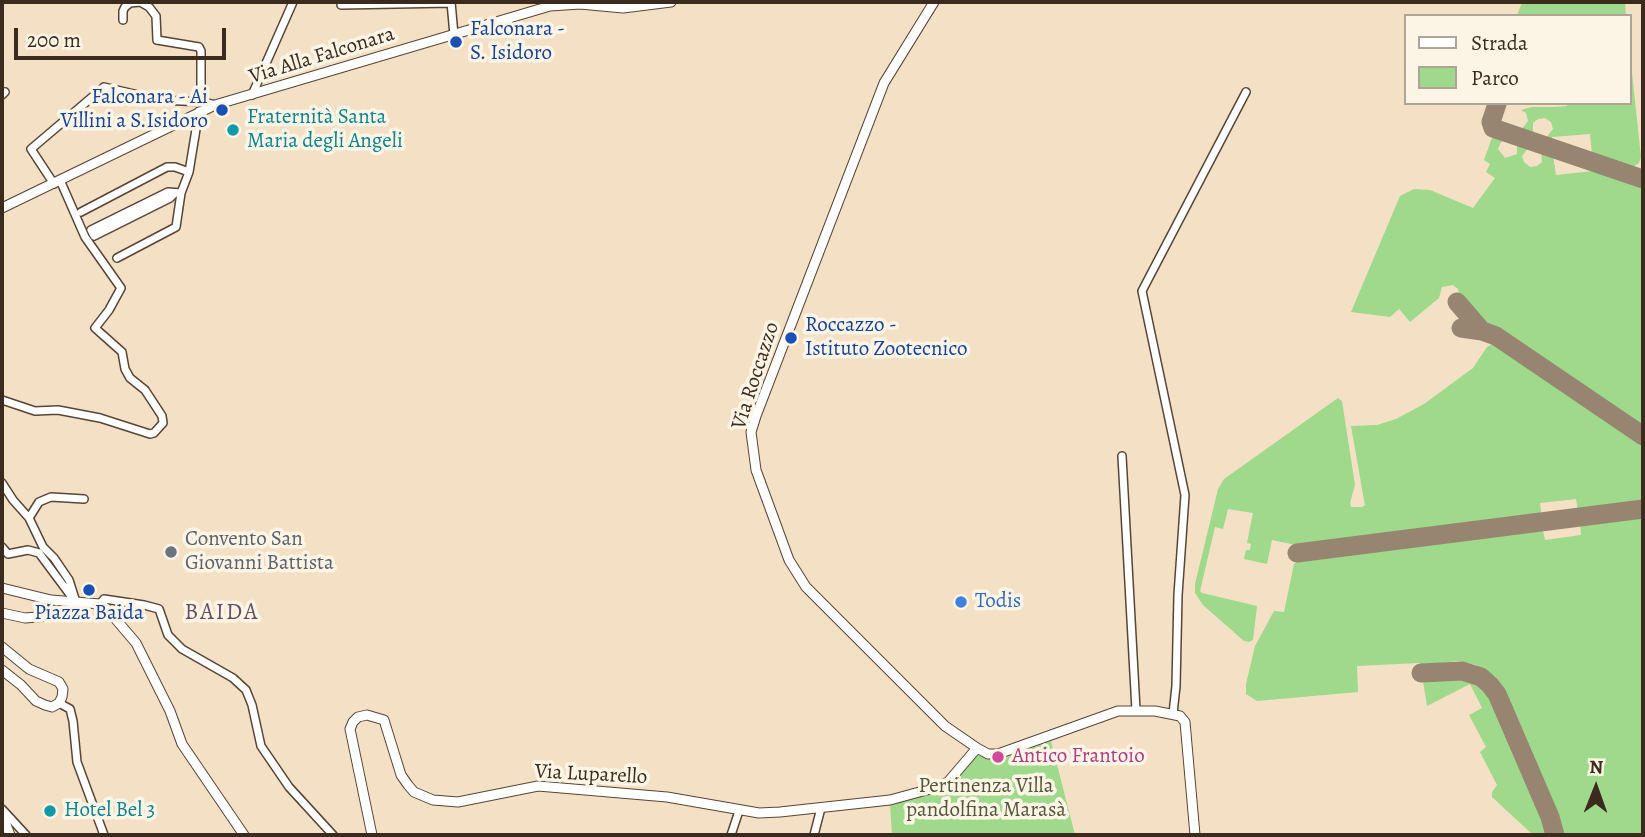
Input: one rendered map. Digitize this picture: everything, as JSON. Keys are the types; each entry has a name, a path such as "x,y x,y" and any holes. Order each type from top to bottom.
{"street":[{"path":"117,258 176,227 178,193 189,172 200,106 199,47 157,40 158,24 153,11 140,2 129,3 123,11 123,20"},
{"path":"252,96 293,2"},
{"name":"Via Alla Falconara","path":"2,208 200,106 252,96 550,6 580,4 623,8 671,2"},
{"name":"Via Roccazzo","path":"934,2 884,83 751,432 756,470 796,574 945,726 977,748"},
{"path":"341,5 451,3 454,35"},
{"path":"2,400 36,411 62,411 100,418 150,434 155,433 163,423 162,416 145,390 130,378 125,369 122,352 95,328 121,288 85,237 57,182 31,149 104,87 200,106"},
{"path":"1173,714 1185,495 1142,291 1246,92"},
{"path":"81,212 167,167 189,172"},
{"path":"168,192 178,193 94,236 91,230 168,192"},
{"path":"1122,456 1136,710"},
{"path":"2,483 29,518 43,547 69,580 76,602 71,611 61,615 25,618 2,613"},
{"path":"29,518 39,502 51,497 84,499"},
{"path":"2,547 8,554 28,550 39,553 76,602"},
{"path":"2,588 51,600 100,604 107,609 136,643 170,711 181,744 244,835"},
{"path":"100,604 104,599 159,609 168,635 182,649 233,678 246,690 261,746 289,786 333,835"},
{"path":"2,647 40,676 59,682 63,689 59,703 52,706 36,701 2,670"},
{"path":"59,703 69,709 73,721 77,762 103,835"},
{"path":"977,748 988,754 998,754 1118,711 1136,710 1180,716 1185,722 1195,835"},
{"name":"Via Luparello","path":"372,835 350,729 358,717 367,715 384,720 401,775 414,792 433,800 458,802 538,786 667,797 759,813 821,808 890,800 941,785 956,774 977,748"},
{"path":"814,835 821,808"},
{"path":"2,811 10,835"},
{"path":"2,811 26,835"},
{"path":"731,835 740,811"}],"green space":[{"path":"1522,2 1625,2 1626,14 1518,14"},
{"path":"1631,64 1641,157 1639,163 1633,167 1592,154 1590,134 1552,137 1552,140 1546,138 1553,129 1551,122 1545,118 1533,123 1533,134 1521,130 1528,121 1526,113 1521,110 1531,107 1631,105"},
{"path":"1493,135 1505,138 1498,149 1505,158 1517,154 1517,143 1529,147 1522,156 1530,167 1542,162 1541,151 1553,155 1556,175 1593,171 1593,168 1632,181 1642,189 1643,426 1480,321 1459,297 1458,289 1453,285 1442,287 1439,298 1410,322 1399,309 1390,317 1351,312 1400,196 1414,189 1430,190 1473,208 1495,178 1486,172 1490,164 1484,160"},
{"path":"1494,343 1643,439 1643,503 1578,511 1576,499 1540,503 1541,511 1538,517 1305,547 1272,540 1267,564 1244,559 1246,550 1250,550 1251,544 1247,543 1253,513 1228,509 1223,529 1215,527 1200,591 1257,606 1253,640 1244,641 1203,605 1195,593 1195,584 1218,489 1224,479 1338,398 1342,401 1355,485 1350,503 1351,507 1362,507 1365,505 1351,426 1377,425 1396,419 1424,404 1473,368 1487,347"},
{"path":"1643,514 1643,835 1563,835 1505,692 1476,665 1458,661 1423,665 1357,666 1358,692 1257,701 1246,694 1255,646 1274,611 1284,612 1294,564 1301,558 1538,527 1543,531 1545,540 1581,535 1580,522"},
{"path":"1467,675 1476,679 1488,692 1552,835 1533,835 1492,797 1497,785 1480,752 1486,747 1469,715 1482,708 1470,684 1427,706 1423,681 1428,677"},
{"name":"Pertinenza Villa pandolfina Marasà","path":"1051,741 1075,835 892,835 890,804 953,782 973,757 981,755 994,760 1003,759"}],"taxiway":[{"path":"1497,105 1491,122 1493,128 1643,179"},
{"path":"1457,302 1482,331"},
{"path":"1461,328 1496,336 1643,436"},
{"path":"1297,553 1643,509"},
{"path":"1421,673 1462,671 1481,677 1490,685 1497,694 1550,817 1555,835"}],"place":[{"name":"Falconara - S. Isidoro","path":"456,42"},
{"name":"Falconara - Ai Villini a S.Isidoro","path":"222,110"},
{"name":"Fraternità Santa Maria degli Angeli","path":"233,130"},
{"name":"Roccazzo - Istituto Zootecnico","path":"791,338"},
{"name":"Convento San Giovanni Battista","path":"171,552"},
{"name":"Piazza Baida","path":"89,590"},
{"name":"Todis","path":"961,602"},
{"name":"Antico Frantoio","path":"998,757"},
{"name":"Hotel Bel 3","path":"50,811"}],"district":[{"name":"BAIDA","path":"222,613"}]}
